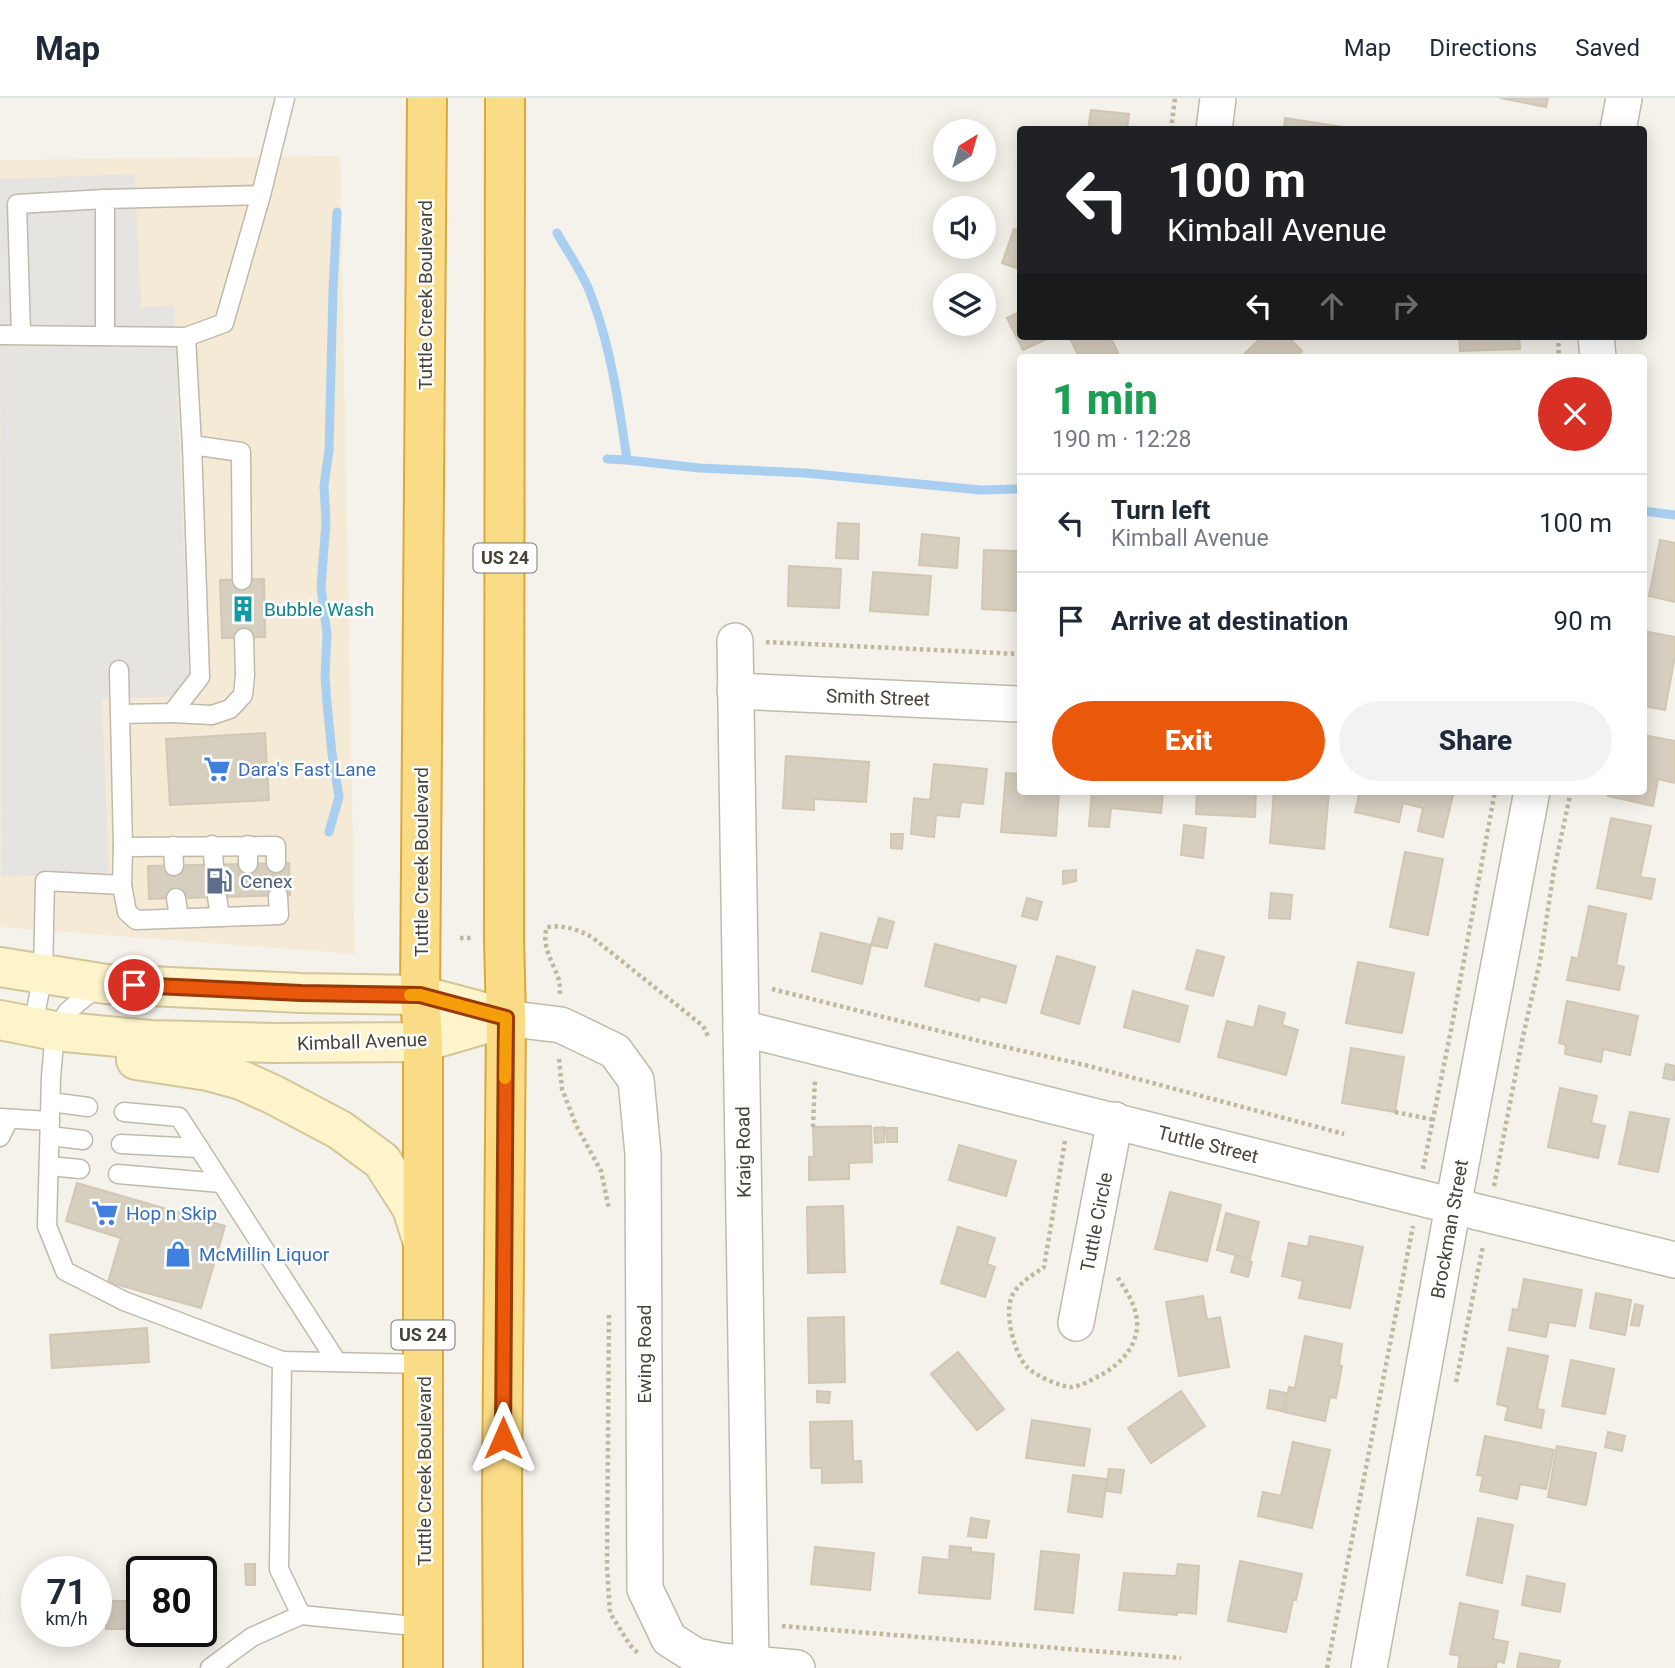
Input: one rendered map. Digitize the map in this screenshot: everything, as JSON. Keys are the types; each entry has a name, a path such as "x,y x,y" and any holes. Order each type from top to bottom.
{"highway":[{"name":"Tuttle Creek Boulevard","path":"423,1668 423,1042 420,995 427,98"},
{"name":"US 24","path":"503,1668 506,1018 505,98"}],"main road":[{"path":"0,967 106,984 301,993 420,995 506,1018"},
{"name":"Kimball Avenue","path":"29,1026 150,1040 423,1042 506,1018"},
{"path":"29,1026 114,1056 208,1071 241,1080 340,1130 382,1161 412,1208 423,1244"}],"street":[{"path":"1214,126 1218,98"},
{"path":"1619,126 1625,98"},
{"name":"Kraig Road","path":"735,641 740,982 725,1034 751,1664"},
{"name":"Smith Street","path":"735,691 1017,704"},
{"name":"Brockman Street","path":"1369,1668 1531,795"},
{"name":"Ewing Road","path":"506,1018 561,1025 582,1035 615,1051 636,1080 643,1154 645,1589 669,1639 696,1656 797,1668"},
{"name":"Tuttle Street","path":"725,1034 814,1046 1675,1260"},
{"name":"Tuttle Circle","path":"1076,1323 1115,1120"}],"lane":[{"path":"0,335 186,337 224,323 261,195 285,98"},
{"path":"21,334 17,204 261,195"},
{"path":"105,199 105,336"},
{"path":"172,713 200,677 186,337"},
{"path":"192,445 241,452 242,580"},
{"path":"120,714 212,715 230,709 243,695 243,638"},
{"path":"119,670 122,885 127,912 136,920 279,915 278,895"},
{"path":"212,845 214,865"},
{"path":"248,845 248,864"},
{"path":"173,846 174,866"},
{"path":"123,847 276,846 276,863"},
{"path":"122,885 45,881 43,974 29,1026 51,1077 47,1226 65,1271 124,1301 282,1361 423,1364"},
{"path":"250,896 251,915"},
{"path":"217,897 220,917"},
{"path":"176,898 178,918"},
{"path":"29,1026 68,1010 106,984"},
{"path":"51,1102 88,1107"},
{"path":"124,1112 179,1117 337,1362"},
{"path":"0,1137 4,1119 50,1129 83,1140"},
{"path":"121,1144 199,1147"},
{"path":"49,1166 80,1169"},
{"path":"118,1174 221,1183"},
{"path":"282,1361 279,1569 301,1615"},
{"path":"210,1668 252,1637 301,1615 424,1627"}],"path":[{"path":"1172,126 1175,98"},
{"path":"735,641 1017,654"},
{"path":"544,934 547,927 568,927 581,931 703,1026 725,1034"},
{"path":"740,982 1085,1065 1343,1134"},
{"path":"813,1127 814,1046"},
{"path":"559,1063 562,1089 576,1125 601,1171 610,1211"},
{"path":"609,1307 607,1568 610,1613 630,1645 640,1655"},
{"path":"750,1623 1181,1658"}],"shaded area":[{"path":"340,156 355,954 0,927 0,160"},
{"path":"135,174 141,307 174,305 190,696 102,699 109,873 1,877 0,179"}],"building":[{"path":"1500,98 1548,98 1546,107"},
{"path":"1091,110 1129,114 1128,126 1089,126"},
{"path":"1285,118 1337,126 1284,126"},
{"path":"1014,229 1017,230 1017,268 1002,263"},
{"path":"1017,313 1017,338 1007,318"},
{"path":"1018,340 1044,340 1023,350"},
{"path":"1071,340 1112,340 1119,354 1078,354"},
{"path":"1259,340 1291,340 1302,351 1299,354 1244,354"},
{"path":"1459,340 1519,340 1520,349 1460,351"},
{"path":"838,523 859,524 858,559 836,558"},
{"path":"922,534 959,538 957,568 919,565"},
{"path":"1660,540 1675,543 1675,602 1649,596"},
{"path":"984,550 1017,551 1017,611 982,609"},
{"path":"789,566 841,569 839,608 788,606"},
{"path":"873,572 931,576 928,615 870,611"},
{"name":"Bubble Wash","path":"264,579 265,637 222,638 220,580"},
{"path":"1647,632 1675,637 1675,656 1665,710 1647,707"},
{"name":"Dara's Fast Lane","path":"265,733 269,800 170,805 166,739"},
{"path":"1647,736 1675,741 1675,783 1658,779 1653,806 1608,796 1647,795"},
{"path":"786,756 869,762 866,802 814,799 814,810 783,808"},
{"path":"934,764 987,769 983,804 961,802 959,817 936,815 934,837 911,834 914,798 930,800"},
{"path":"1006,773 1017,774 1017,795 1059,795 1056,836 1001,832"},
{"path":"1092,795 1163,795 1161,813 1111,808 1109,827 1089,826"},
{"path":"1197,795 1256,795 1255,817 1196,814"},
{"path":"1274,795 1329,795 1324,849 1270,843"},
{"path":"1359,795 1453,795 1443,837 1418,831 1423,808 1403,803 1399,822 1355,812"},
{"path":"1611,818 1651,826 1640,877 1655,879 1651,899 1597,888"},
{"path":"1184,825 1206,828 1203,858 1181,855"},
{"path":"891,834 903,834 902,849 891,848"},
{"path":"1405,852 1443,859 1428,935 1390,927"},
{"name":"Cenex","path":"289,863 290,895 149,899 148,866"},
{"path":"1076,870 1076,881 1063,884 1063,871"},
{"path":"1271,893 1292,895 1290,919 1269,918"},
{"path":"1027,898 1042,902 1037,920 1022,916"},
{"path":"1589,906 1626,914 1616,965 1624,967 1619,990 1567,980 1572,957 1578,959"},
{"path":"879,918 894,922 887,948 871,945"},
{"path":"821,933 871,945 862,984 812,971"},
{"path":"935,944 1016,966 1006,1003 980,996 979,1001 925,986"},
{"path":"1197,950 1224,957 1213,996 1186,989"},
{"path":"1057,956 1095,967 1079,1024 1041,1013"},
{"path":"1358,962 1414,973 1402,1033 1346,1023"},
{"path":"1133,991 1188,1006 1179,1042 1124,1027"},
{"path":"1567,1001 1638,1016 1630,1055 1603,1049 1601,1062 1565,1054 1566,1045 1559,1043"},
{"path":"1259,1006 1285,1013 1282,1025 1298,1030 1286,1075 1218,1057 1227,1021 1254,1028"},
{"path":"1351,1048 1404,1057 1395,1112 1342,1103"},
{"path":"1666,1064 1675,1066 1674,1080 1663,1078"},
{"path":"1560,1088 1597,1096 1591,1123 1605,1126 1598,1158 1548,1147"},
{"path":"1630,1112 1669,1119 1658,1172 1619,1164"},
{"path":"871,1126 872,1162 849,1163 849,1179 809,1180 809,1157 814,1157 813,1127"},
{"path":"884,1127 884,1142 875,1143 874,1128"},
{"path":"886,1128 897,1128 897,1142 887,1142"},
{"path":"959,1145 1016,1161 1006,1196 949,1180"},
{"path":"77,1183 225,1226 201,1308 108,1282 121,1238 66,1221"},
{"path":"1170,1192 1221,1205 1207,1261 1155,1249"},
{"path":"843,1206 845,1272 808,1273 807,1207"},
{"path":"1226,1213 1259,1222 1250,1259 1217,1250"},
{"path":"958,1227 995,1238 987,1264 995,1267 985,1297 941,1283"},
{"path":"1310,1236 1363,1247 1350,1308 1299,1298 1303,1281 1282,1276 1289,1243 1308,1247"},
{"path":"1235,1257 1252,1262 1248,1277 1231,1272"},
{"path":"1524,1279 1582,1290 1575,1326 1549,1322 1546,1337 1509,1330 1513,1309 1518,1310"},
{"path":"1596,1293 1631,1300 1625,1335 1590,1328"},
{"path":"1203,1296 1207,1320 1220,1317 1229,1367 1179,1376 1166,1302"},
{"path":"1635,1304 1643,1306 1639,1326 1631,1325"},
{"path":"844,1317 845,1382 809,1383 808,1318"},
{"path":"147,1328 149,1362 52,1368 50,1335"},
{"path":"1305,1336 1342,1344 1339,1365 1342,1366 1336,1398 1330,1397 1325,1421 1284,1412 1289,1387 1295,1388"},
{"path":"1508,1348 1548,1356 1537,1409 1544,1410 1541,1428 1505,1420 1508,1407 1497,1404"},
{"path":"958,1352 1004,1409 977,1430 931,1374"},
{"path":"1571,1360 1614,1369 1605,1414 1562,1406"},
{"path":"1270,1390 1286,1393 1282,1411 1267,1408"},
{"path":"817,1391 830,1392 829,1403 817,1402"},
{"path":"1181,1391 1205,1426 1151,1463 1128,1428"},
{"path":"1032,1420 1090,1429 1084,1466 1026,1458"},
{"path":"852,1421 853,1461 861,1461 862,1482 822,1483 822,1468 811,1468 810,1422"},
{"path":"1608,1432 1625,1436 1622,1451 1605,1447"},
{"path":"1485,1436 1554,1450 1546,1489 1520,1484 1517,1499 1480,1491 1483,1476 1477,1475"},
{"path":"1293,1442 1330,1450 1312,1528 1258,1516 1263,1492 1281,1496"},
{"path":"1557,1446 1596,1453 1586,1505 1548,1497"},
{"path":"1109,1469 1124,1470 1121,1493 1106,1491"},
{"path":"1073,1475 1107,1479 1102,1517 1068,1512"},
{"path":"971,1518 989,1521 986,1538 968,1536"},
{"path":"1478,1518 1513,1525 1502,1583 1467,1575"},
{"path":"950,1546 971,1548 971,1552 994,1554 990,1599 919,1593 923,1557 949,1560"},
{"path":"815,1547 874,1553 870,1590 811,1584"},
{"path":"1041,1551 1079,1555 1073,1613 1035,1609"},
{"path":"1240,1561 1302,1574 1286,1632 1228,1621"},
{"path":"245,1564 255,1564 255,1585 246,1585"},
{"path":"1178,1564 1199,1566 1196,1614 1119,1610 1124,1573 1176,1576"},
{"path":"1527,1576 1565,1584 1560,1612 1522,1605"},
{"path":"112,1601 126,1601 126,1629 112,1629"},
{"path":"1460,1603 1498,1611 1493,1639 1508,1642 1504,1663 1497,1661 1496,1668 1458,1668 1460,1656 1450,1654"},
{"path":"1520,1653 1560,1661 1558,1668 1517,1668"}],"waterway":[{"path":"329,832 339,797 327,703 327,634 321,587 326,522 324,486 329,450 337,212"},
{"path":"557,233 584,279 598,315 614,376 627,460"},
{"path":"607,459 699,468 805,473 981,490 1017,489"},
{"path":"1647,512 1675,515"}],"slow traffic":[{"path":"410,995 420,995 506,1018 505,1078"}],"place":[{"name":"Bubble Wash","path":"243,609"},
{"name":"Dara's Fast Lane","path":"217,769"},
{"name":"Cenex","path":"219,881"},
{"name":"Hop n Skip","path":"105,1213"},
{"name":"McMillin Liquor","path":"178,1254"}],"route":[{"path":"134,985 301,993 420,995 506,1018 503,1438"}]}
